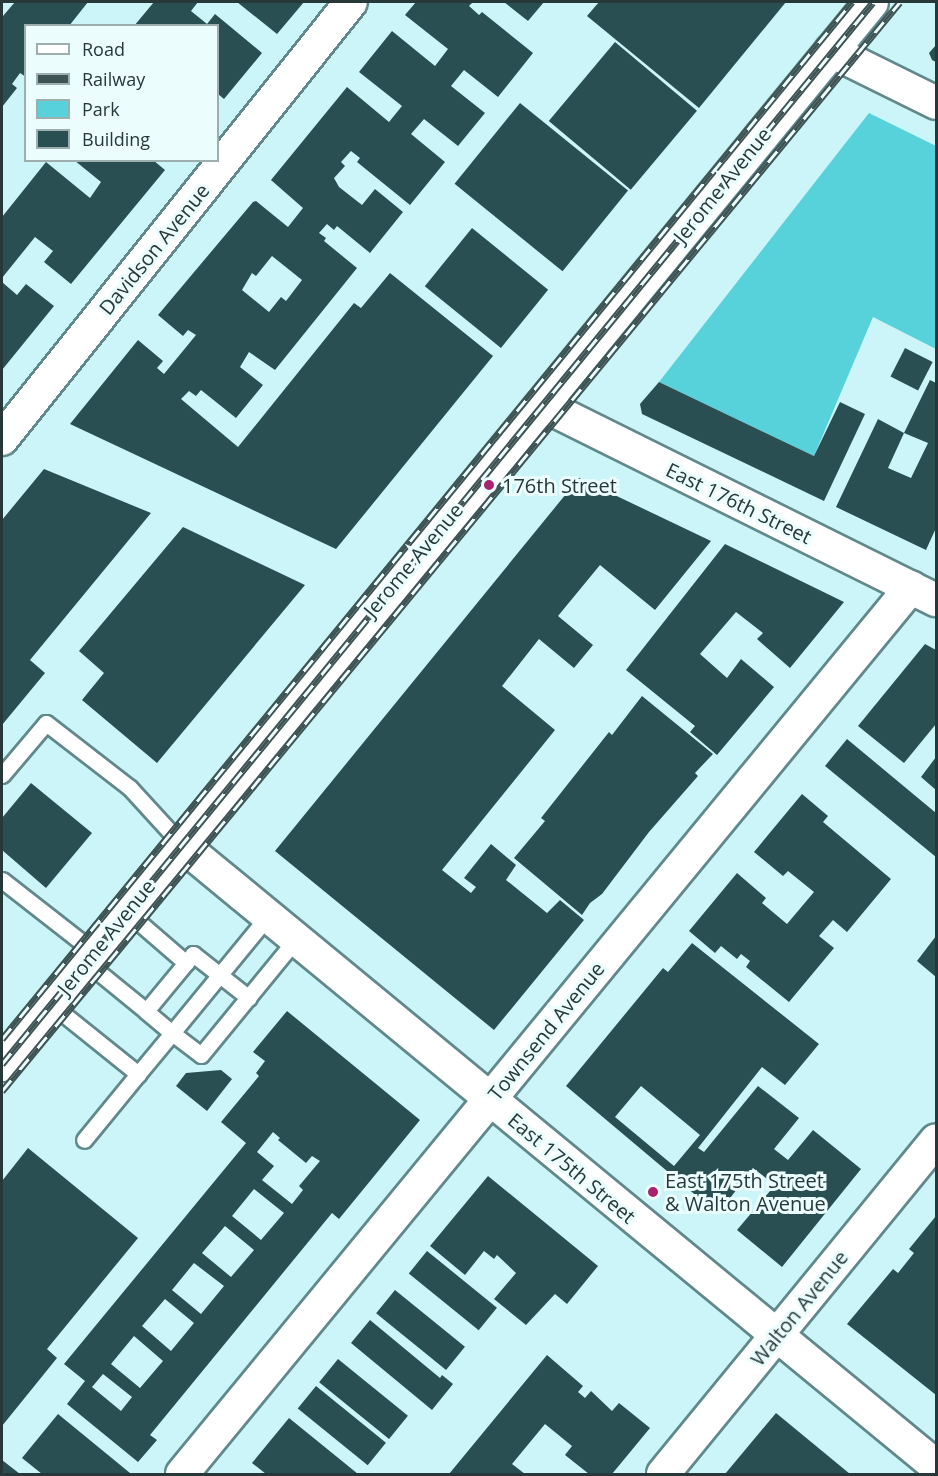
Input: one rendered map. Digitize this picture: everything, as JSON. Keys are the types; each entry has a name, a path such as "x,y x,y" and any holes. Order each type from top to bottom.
{"main road":[{"name":"Jerome Avenue","path":"2,1065 375,606 543,405 872,2"}],"street":[{"name":"Davidson Avenue","path":"7,423 351,2"},
{"path":"831,51 936,103"},
{"name":"East 176th Street","path":"543,405 924,593"},
{"name":"Townsend Avenue","path":"182,1474 490,1100 924,593"},
{"name":"East 175th Street","path":"182,845 936,1466"},
{"name":"Walton Avenue","path":"663,1474 936,1141"}],"lane":[{"path":"2,775 46,723 130,788 182,845"},
{"path":"2,880 90,957 146,1011 201,1055 297,939"},
{"path":"127,912 186,963"},
{"path":"84,1140 268,916"},
{"path":"146,1011 193,954 249,998"},
{"path":"51,1004 138,1074"}],"green space":[{"path":"869,113 936,146 936,349 873,317 814,456 659,382"}],"building":[{"path":"15,2 88,2 71,24 24,24 24,76 20,73 12,84 17,88 2,107 2,14 3,16"},
{"path":"154,2 198,2 191,11 207,24 136,24"},
{"path":"237,2 304,2 277,34"},
{"path":"416,2 473,2 469,6 479,15 482,12 533,53 498,97 464,70 451,86 485,113 458,146 424,119 411,134 445,162 410,205 357,162 360,158 351,151 341,162 345,166 334,178 339,187 362,205 375,189 403,212 370,253 337,226 334,230 327,224 319,233 326,238 324,241 357,268 275,370 249,352 240,367 263,385 236,418 201,390 196,396 189,391 181,399 238,447 354,303 361,308 390,273 493,356 336,549 70,424 138,340 163,361 157,368 164,374 196,335 188,330 183,336 158,315 253,202 256,201 288,227 303,208 271,180 347,87 389,122 402,106 359,72 392,31 435,66 448,49 405,15","holes":["272,256 302,280 286,301 281,297 269,312 242,290 252,273 256,276"]},
{"path":"504,2 544,2 528,21"},
{"path":"599,2 786,2 699,108 587,16"},
{"path":"215,14 262,53 224,99 219,95 219,24 207,24"},
{"path":"615,42 697,111 631,190 549,121"},
{"path":"936,45 936,62 932,60 929,53"},
{"path":"520,103 628,190 563,271 455,184"},
{"path":"46,162 90,198 101,182 76,162 155,162 165,170 71,284 44,262 53,251 35,237 2,278 2,217"},
{"path":"472,228 548,290 501,348 425,286"},
{"path":"2,282 17,295 26,284 54,306 2,370"},
{"path":"905,348 933,362 918,391 890,377"},
{"path":"930,380 936,383 936,528 926,550 836,507 878,419 904,433","holes":["904,433 928,443 911,478 888,468"]},
{"path":"659,382 814,456 840,402 865,414 824,501 642,414 640,404"},
{"path":"44,469 151,513 30,660 45,673 2,725 2,520"},
{"path":"579,478 711,541 655,610 600,565 558,616 593,645 574,668 539,639 502,686 555,730 442,870 471,893 476,887 464,878 491,844 516,865 506,880 547,913 560,900 584,920 494,1030 275,851"},
{"path":"183,527 305,585 157,763 82,700 104,673 79,651"},
{"path":"725,544 844,602 790,668 757,639 763,633 736,612 700,654 727,678 741,659 774,687 717,755 690,732 695,726 626,670"},
{"path":"925,644 936,650 936,724 904,763 858,726"},
{"path":"642,696 713,754 695,773 698,776 649,832 602,894 590,903 582,915 514,858 545,821 541,818 609,732 612,735"},
{"path":"847,739 936,813 936,857 825,766"},
{"path":"936,757 936,790 921,777"},
{"path":"31,783 92,833 46,888 2,850 2,818"},
{"path":"802,794 828,816 823,822 891,879 847,932 833,920 819,936 834,948 789,1002 746,967 750,961 741,954 737,959 721,946 715,953 689,931 737,873 766,898 762,903 787,924 814,892 788,871 783,876 754,852"},
{"path":"936,936 936,977 917,961"},
{"path":"692,943 819,1044 785,1085 762,1067 698,1148 704,1152 758,1086 799,1118 774,1149 788,1160 813,1130 861,1169 782,1267 737,1230 775,1185 753,1168 718,1214 566,1086 663,968 668,972","holes":["641,1086 700,1135 674,1166 615,1117"]},
{"path":"287,1011 420,1120 339,1219 332,1213 150,1435 157,1440 138,1462 67,1404 85,1381 64,1364 246,1143 221,1122 259,1076 256,1073 265,1061 253,1052","holes":["273,1132 280,1138 278,1140 306,1163 312,1156 320,1161 299,1186 303,1190 292,1204 262,1180 274,1166 257,1152","254,1189 284,1213 261,1240 232,1216","225,1226 254,1250 231,1277 202,1253","194,1263 224,1286 201,1314 172,1290","165,1299 194,1323 171,1351 142,1326","134,1336 163,1361 140,1388 111,1364","103,1374 132,1397 121,1411 92,1387"]},
{"path":"221,1070 232,1079 207,1111 176,1086 186,1073"},
{"path":"28,1148 138,1238 47,1349 57,1358 2,1426 2,1181"},
{"path":"488,1176 598,1266 567,1304 555,1294 526,1325 494,1299 516,1273 497,1255 494,1259 484,1251 465,1275 430,1246"},
{"path":"936,1216 936,1395 847,1324 893,1269 898,1273 914,1253 909,1249"},
{"path":"427,1251 497,1308 479,1330 409,1274"},
{"path":"395,1290 465,1347 446,1370 376,1313"},
{"path":"370,1320 440,1378 442,1375 453,1384 432,1410 351,1343"},
{"path":"547,1355 583,1386 578,1392 585,1398 591,1391 612,1411 619,1403 650,1428 612,1474 589,1474 565,1455 572,1446 545,1424 512,1464 525,1474 449,1474"},
{"path":"338,1359 408,1416 389,1439 319,1382"},
{"path":"316,1386 386,1443 368,1465 298,1409"},
{"path":"776,1413 850,1474 725,1474"},
{"path":"58,1414 130,1473 42,1474 22,1458"},
{"path":"289,1418 358,1474 266,1474 252,1463"},
{"path":"2,1460 20,1474 2,1474"}],"railway":[{"path":"2,1039 852,2"},
{"path":"2,1064 873,2"},
{"path":"2,1091 900,2"}],"place":[{"name":"176th Street","path":"489,485"},
{"name":"East 175th Street & Walton Avenue","path":"653,1192"}]}
